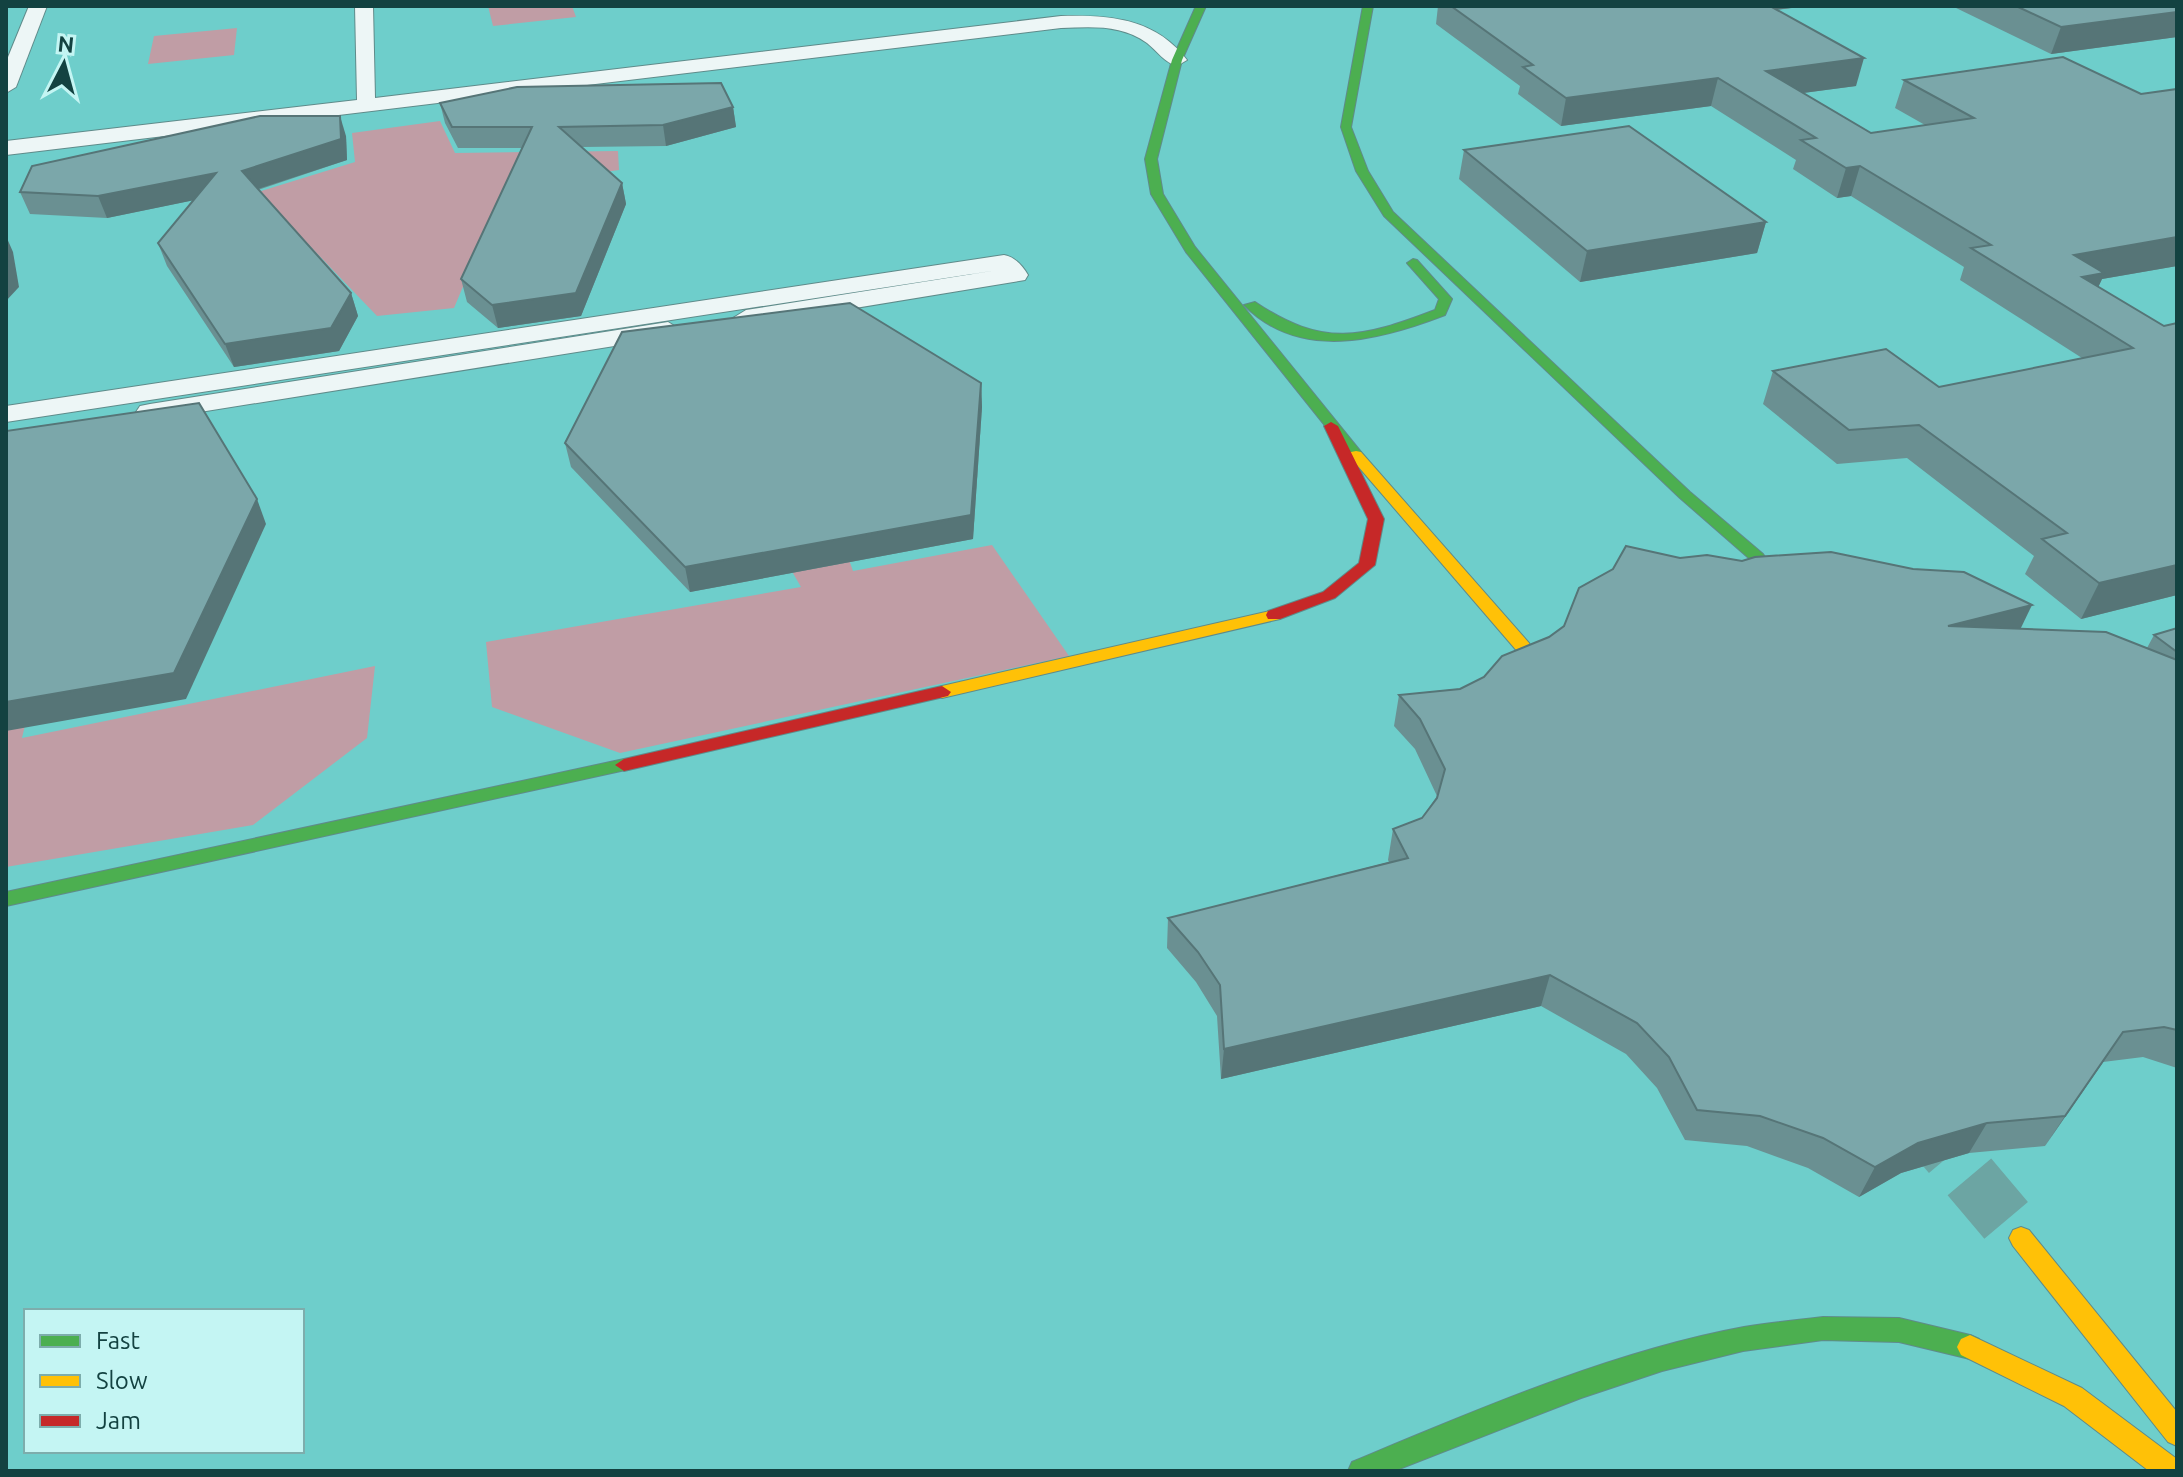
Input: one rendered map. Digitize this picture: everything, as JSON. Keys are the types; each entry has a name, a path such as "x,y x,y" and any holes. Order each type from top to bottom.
{"street":[{"path":"6,87 38,6"},
{"path":"364,6 365,97"},
{"path":"6,139 1133,6"},
{"path":"1201,6 1177,60 1151,159 1157,194 1190,249 1331,426 1523,647"},
{"path":"1190,249 1269,323 1296,336 1323,340 1367,337 1440,312 1446,299 1409,259 1388,214 1362,171 1346,127 1368,6"},
{"path":"6,148 1061,22 1100,21 1132,25 1154,36 1177,60"},
{"path":"1388,214 1685,495 1757,557"},
{"path":"6,414 1004,262 1016,275 6,434"},
{"path":"6,899 601,770 1284,613 1329,595 1367,565 1376,519 1331,426"},
{"path":"2021,1238 2177,1433"},
{"path":"1361,1471 1643,1365 1749,1336 1870,1325 1967,1345 2073,1397 2171,1471"}],"shaded area":[{"path":"6,6 2177,6 2177,1471 6,1471"},
{"path":"488,6 572,6 576,17 493,26"},
{"path":"237,28 234,55 148,64 154,36"},
{"path":"440,121 455,153 618,151 619,170 505,187 454,308 377,316 258,192 355,162 352,133"},
{"path":"730,464 824,489 853,571 992,545 1069,656 620,753 492,707 486,642 801,587"},
{"path":"6,532 48,627 22,738 375,666 367,738 253,825 6,867"}],"building":[{"path":"1451,6 1770,6 1864,58 1766,71 1871,133 1974,118 1904,80 2063,57 2141,94 2177,89 2177,237 2074,255 2104,273 2082,277 2164,326 2177,323 2177,565 2099,583 2042,539 2067,533 1919,425 1849,430 1773,371 1886,349 1939,387 2133,348 1971,248 1991,245 1860,166 1846,168 1801,140 1816,138 1718,78 1566,98 1523,67 1533,65"},
{"path":"2016,6 2177,6 2177,12 2061,27"},
{"path":"721,83 733,107 663,125 559,127 622,183 576,293 492,305 461,279 532,127 452,127 440,103 517,87"},
{"path":"260,116 340,116 341,139 242,171 351,293 331,328 225,344 158,243 216,173 98,196 20,192 32,166"},
{"path":"1629,126 1766,222 1587,251 1464,150"},
{"path":"850,303 981,383 971,515 685,567 565,443 622,332"},
{"path":"199,403 257,499 174,673 6,702 6,431"},
{"path":"1626,546 1680,558 1707,555 1742,561 1755,557 1831,552 1913,569 1964,572 2032,605 1948,626 2106,632 2177,660 2177,1030 2164,1027 2123,1032 2065,1116 1987,1123 1918,1143 1875,1167 1823,1138 1760,1116 1697,1110 1669,1057 1637,1023 1550,975 1224,1049 1220,985 1198,952 1168,918 1408,858 1393,829 1422,818 1437,798 1445,769 1420,719 1399,695 1460,689 1484,677 1502,656 1549,637 1564,626 1579,588 1613,569"},
{"path":"2177,628 2177,652 2154,635"}],"tunnel":[{"path":"1914,1111 2021,1238"}],"traffic: fast":[{"path":"1201,6 1177,60 1151,159 1157,194 1190,249 1356,455"},
{"path":"1368,6 1346,127 1362,171 1388,214 1685,495 1757,557"},
{"path":"1250,305 1297,332 1320,337 1366,336 1390,330 1440,312 1446,299 1413,263"},
{"path":"6,899 624,765"},
{"path":"1361,1471 1581,1385 1662,1359 1743,1339 1823,1329 1899,1330 1970,1347"}],"traffic: slow":[{"path":"1356,455 1523,647"},
{"path":"942,692 1274,615"},
{"path":"2021,1238 2177,1433"},
{"path":"1970,1347 2073,1397 2171,1471"}],"traffic: jam":[{"path":"1274,615 1329,595 1367,565 1376,519 1331,426"},
{"path":"624,765 942,692"}]}
